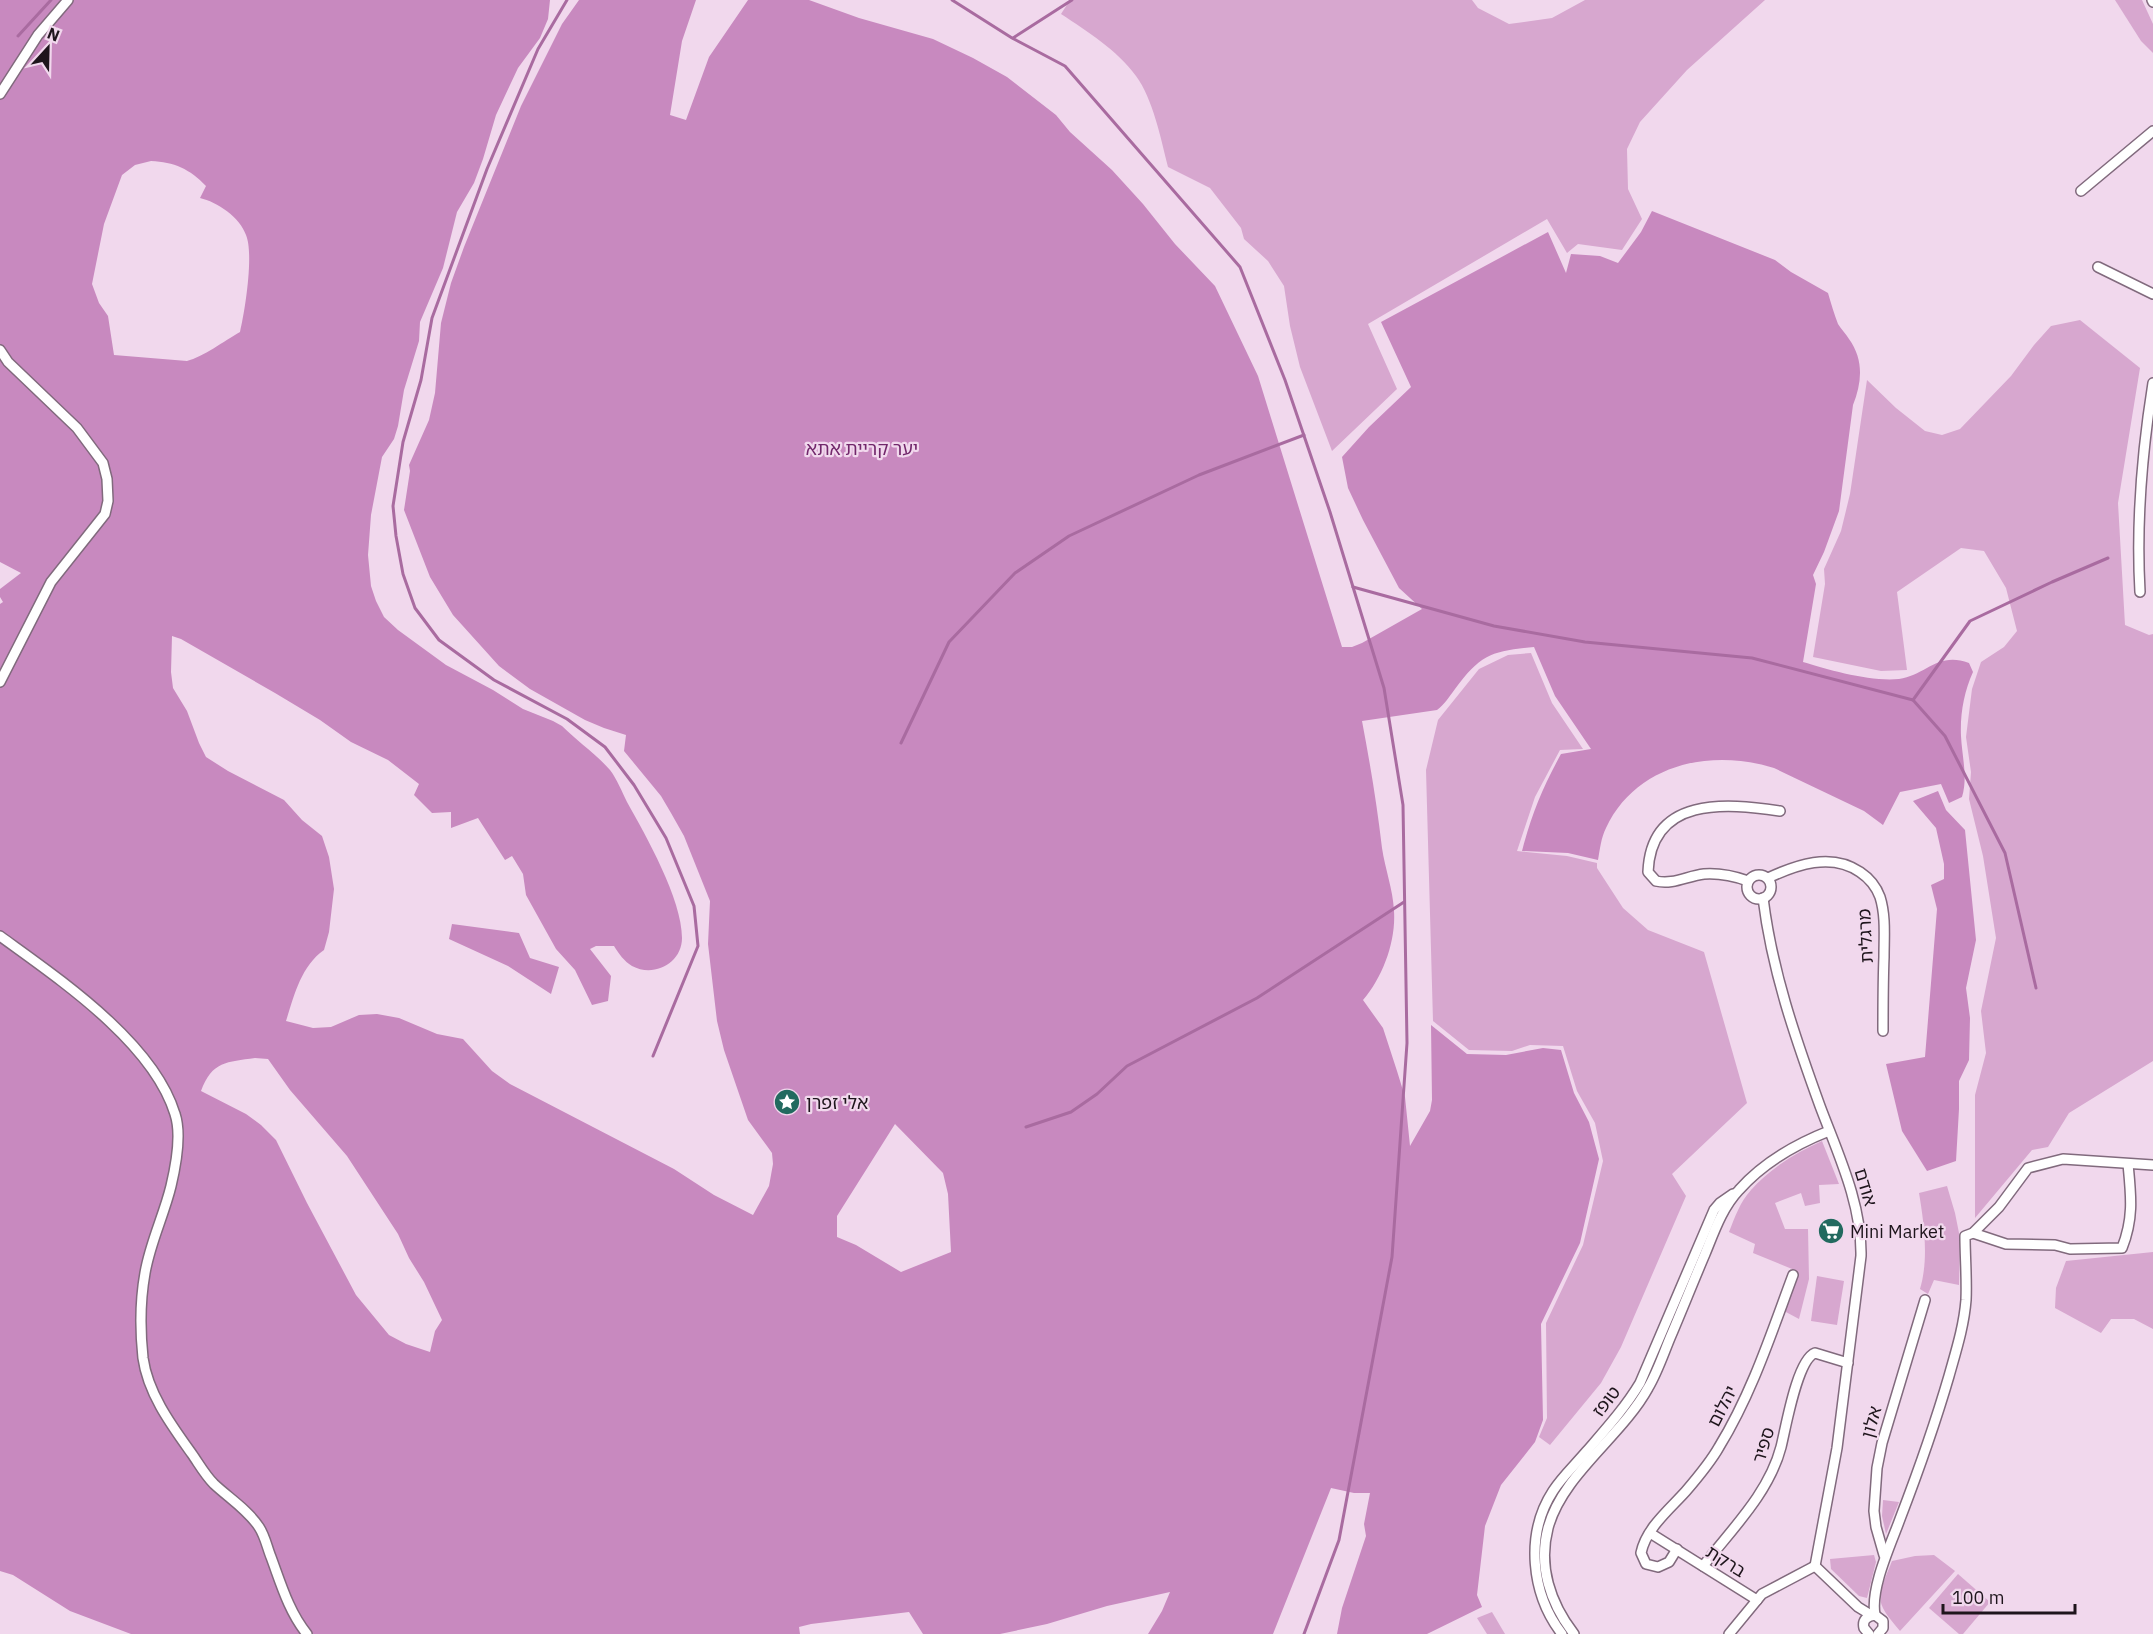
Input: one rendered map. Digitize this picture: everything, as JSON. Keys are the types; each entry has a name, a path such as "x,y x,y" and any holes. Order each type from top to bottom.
{"street":[{"path":"0,94 38,35 68,0"},
{"path":"2081,191 2153,131"},
{"path":"2098,267 2153,294"},
{"path":"0,350 8,362 77,428 103,463 107,479 108,501 105,514 51,582 0,682"},
{"path":"2140,592 2137,547 2153,382"},
{"path":"1748,881 1747,888 1750,895 1759,899 1770,890 1768,878 1759,874 1748,881 1704,874 1673,882 1656,881 1648,872 1650,850 1654,839 1663,829 1687,812 1720,805 1780,811"},
{"name":"מרגלית","path":"1768,878 1800,864 1828,862 1843,864 1857,870 1874,885 1879,896 1884,925 1883,1031"},
{"name":"אודם","path":"1763,898 1769,944 1783,1000 1855,1206 1861,1237 1861,1256 1832,1483 1815,1566"},
{"path":"0,936 116,1027 133,1045 163,1087 176,1116 177,1142 171,1185 145,1271 140,1326 144,1362 156,1399 169,1421 212,1482 253,1519 261,1530 287,1602 307,1634"},
{"name":"טופז","path":"1562,1634 1549,1615 1535,1569 1536,1540 1545,1507 1552,1493 1623,1408 1640,1383 1719,1203 1793,1147 1829,1131"},
{"path":"1867,1622 1884,1564 1884,1555 1907,1500 1957,1348 1966,1297 1965,1236 1973,1233 1999,1207 2028,1168 2063,1159 2153,1165"},
{"path":"1973,1233 2006,1244 2055,1245 2070,1249 2122,1248 2129,1230 2132,1203 2128,1164"},
{"name":"טופז","path":"1574,1634 1557,1611 1545,1568 1545,1541 1554,1511 1569,1486 1630,1414 1648,1388 1714,1231 1722,1214 1739,1190"},
{"name":"יהלום","path":"1677,1550 1669,1562 1658,1567 1646,1564 1641,1553 1650,1533 1702,1472 1743,1406 1793,1275"},
{"name":"אלון","path":"1884,1555 1874,1511 1877,1468 1882,1443 1925,1300"},
{"name":"ספיר","path":"1703,1566 1748,1510 1769,1479 1780,1449 1798,1380 1808,1358 1815,1353 1848,1363"},
{"path":"1650,1533 1677,1550"},
{"name":"ברקת","path":"1677,1550 1757,1600"},
{"path":"1728,1634 1762,1594 1815,1566 1858,1607 1867,1622 1869,1634"},
{"path":"1867,1622 1883,1621"},
{"path":"1879,1634 1883,1628 1883,1621"},
{"path":"1883,1621 1894,1634"},
{"path":"1879,1634 1888,1634"}],"shaded area":[{"path":"1070,0 1472,0 1478,8 1509,24 1552,18 1585,0 1765,0 1687,70 1640,122 1627,149 1628,189 1642,219 1622,250 1578,244 1567,253 1547,219 1368,324 1397,389 1332,451 1300,367 1290,326 1284,286 1268,261 1244,239 1241,228 1210,188 1168,167 1156,120 1142,85 1111,49 1061,14"},
{"path":"2115,0 2142,0 2153,24 2153,53 2141,41"},
{"path":"2080,320 2140,368 2118,503 2125,625 2149,635 2153,634 2153,1061 2069,1113 2048,1147 2032,1150 1975,1218 1975,1095 1986,1053 1981,1011 1996,938 1983,856 1969,799 1971,772 1966,737 1972,689 1981,662 2004,647 2017,631 2006,588 1984,551 1961,548 1897,592 1907,670 1881,671 1813,657 1825,584 1824,569 1841,531 1850,494 1867,380 1896,408 1925,431 1942,435 1960,429 2011,376 2051,326"},
{"path":"1531,653 1552,703 1583,749 1560,750 1535,797 1517,851 1567,856 1597,863 1597,868 1623,908 1648,930 1704,952 1747,1103 1672,1174 1686,1196 1621,1347 1601,1383 1550,1445 1539,1437 1547,1418 1546,1323 1583,1245 1603,1161 1595,1123 1577,1091 1563,1046 1530,1045 1512,1051 1469,1050 1433,1021 1426,770 1438,720 1479,669 1508,655"},
{"path":"1822,1141 1839,1184 1819,1185 1820,1203 1805,1206 1801,1193 1775,1203 1785,1229 1808,1229 1809,1279 1799,1319 1784,1311 1797,1271 1753,1253 1755,1244 1729,1232 1738,1210 1758,1182 1784,1162"},
{"path":"1947,1186 1960,1238 1959,1285 1934,1280 1928,1294 1920,1289 1925,1253 1919,1193"},
{"path":"2153,1252 2153,1329 2134,1319 2111,1319 2101,1333 2055,1308 2056,1288 2066,1261"},
{"path":"1817,1276 1844,1281 1837,1325 1811,1321"},
{"path":"1883,1500 1899,1502 1886,1534 1882,1516"},
{"path":"1874,1555 1876,1562 1867,1598 1859,1596 1831,1569 1830,1559"},
{"path":"1934,1555 1955,1571 1900,1631 1885,1612 1880,1598 1892,1561"},
{"path":"1958,1574 1990,1602 1963,1634 1959,1634 1929,1608"},
{"path":"1492,1612 1505,1634 1487,1634 1477,1618"}],"green space":[{"name":"יער קריית אתא","path":"0,0 550,0 548,19 540,38 518,68 496,115 474,183 457,212 443,268 420,322 419,341 404,390 398,426 394,439 382,457 371,515 368,555 371,586 384,617 398,630 446,665 523,709 562,726 610,770 670,887 682,938 677,955 665,966 649,970 629,964 614,946 596,946 590,949 611,976 608,1001 592,1005 575,970 556,949 526,895 523,874 512,856 505,860 478,818 451,828 451,812 432,813 414,795 419,784 388,760 351,742 275,693 172,636 173,688 187,711 206,757 284,800 302,820 322,836 329,857 334,889 329,932 324,950 309,964 299,982 286,1021 313,1028 331,1027 359,1015 377,1014 399,1018 437,1034 463,1039 492,1071 510,1084 674,1169 714,1195 753,1215 769,1186 773,1164 772,1153 748,1120 724,1050 717,1021 708,944 710,901 684,836 661,796 624,751 626,735 585,720 530,689 499,666 453,615 430,577 404,510 409,465 429,420 435,393 441,323 451,283 521,106 562,24 579,0 696,0 682,41 670,115 686,120 709,57 748,0 809,0 859,18 933,39 1007,77 1056,115 1070,132 1112,170 1175,244 1215,286 1258,376 1342,647 1352,647 1362,643 1422,609 1399,588 1363,520 1348,488 1342,457 1369,427 1411,387 1381,322 1548,232 1566,273 1571,254 1600,256 1618,263 1641,232 1652,211 1775,260 1828,293 1838,324 1857,355 1860,380 1853,405 1839,511 1813,575 1816,584 1803,662 1850,675 1876,679 1908,677 1932,665 1949,660 1969,663 1973,672 1963,703 1961,720 1964,789 1962,797 1949,803 1941,784 1900,792 1883,825 1864,811 1774,768 1750,762 1701,761 1678,766 1636,789 1619,806 1606,828 1598,860 1568,853 1522,851 1538,801 1561,754 1591,749 1555,696 1534,647 1508,650 1480,661 1437,710 1362,721 1394,911 1393,934 1387,958 1377,981 1363,1000 1383,1028 1397,1071 1405,1097 1410,1146 1430,1111 1432,1100 1431,1025 1467,1054 1506,1055 1543,1048 1561,1050 1574,1093 1589,1122 1599,1159 1580,1243 1541,1324 1543,1420 1535,1442 1501,1485 1485,1526 1477,1595 1482,1607 1427,1634 1337,1634 1342,1608 1366,1536 1364,1524 1370,1493 1354,1493 1331,1488 1273,1634 1148,1634 1170,1592 1000,1634 923,1634 909,1612 811,1624 799,1627 800,1634 131,1634 70,1611 13,1575 0,1571 0,604 3,602 0,589 21,573 0,562","holes":["151,161 181,168 200,180 206,186 200,198 214,203 233,216 243,228 248,244 248,283 240,332 187,361 114,355 108,316 99,303 92,284 104,224 122,175 135,165","255,1058 268,1059 290,1090 347,1156 398,1234 442,1320 435,1331 430,1352 406,1344 389,1335 356,1295 276,1140 246,1114 201,1091 210,1074 216,1068 229,1062","895,1124 943,1173 948,1194 951,1252 901,1272 856,1245 837,1237 837,1216"]},
{"path":"1938,791 1946,810 1965,830 1976,940 1966,988 1970,1018 1969,1060 1959,1081 1956,1161 1927,1171 1902,1131 1886,1064 1925,1057 1937,909 1931,885 1944,879 1944,864 1936,828 1913,801"},
{"path":"452,924 519,933 530,958 559,967 551,994 508,966 449,939"}],"waterway":[{"path":"18,36 51,0"},
{"path":"567,0 538,49 487,169 432,318 421,380 403,442 393,506 403,574 415,608 439,640 494,680 567,719 605,747 634,785 666,838 694,906 698,946 653,1056"},
{"path":"952,0 1012,38 1065,66 1240,267 1285,380 1330,512 1384,688 1403,805 1407,1043 1392,1257 1339,1540 1304,1634"},
{"path":"1013,38 1072,0"},
{"path":"901,743 949,642 1015,573 1069,536 1199,475 1304,435"},
{"path":"1913,700 1970,621 2108,558"},
{"path":"1353,587 1494,626 1585,642 1752,658 1913,700 1945,736 2005,853 2036,988"},
{"path":"1026,1127 1071,1112 1097,1094 1127,1066 1257,998 1404,902"}],"place":[{"name":"אלי זפרן","path":"787,1102"},
{"name":"Mini Market","path":"1831,1231"}]}
